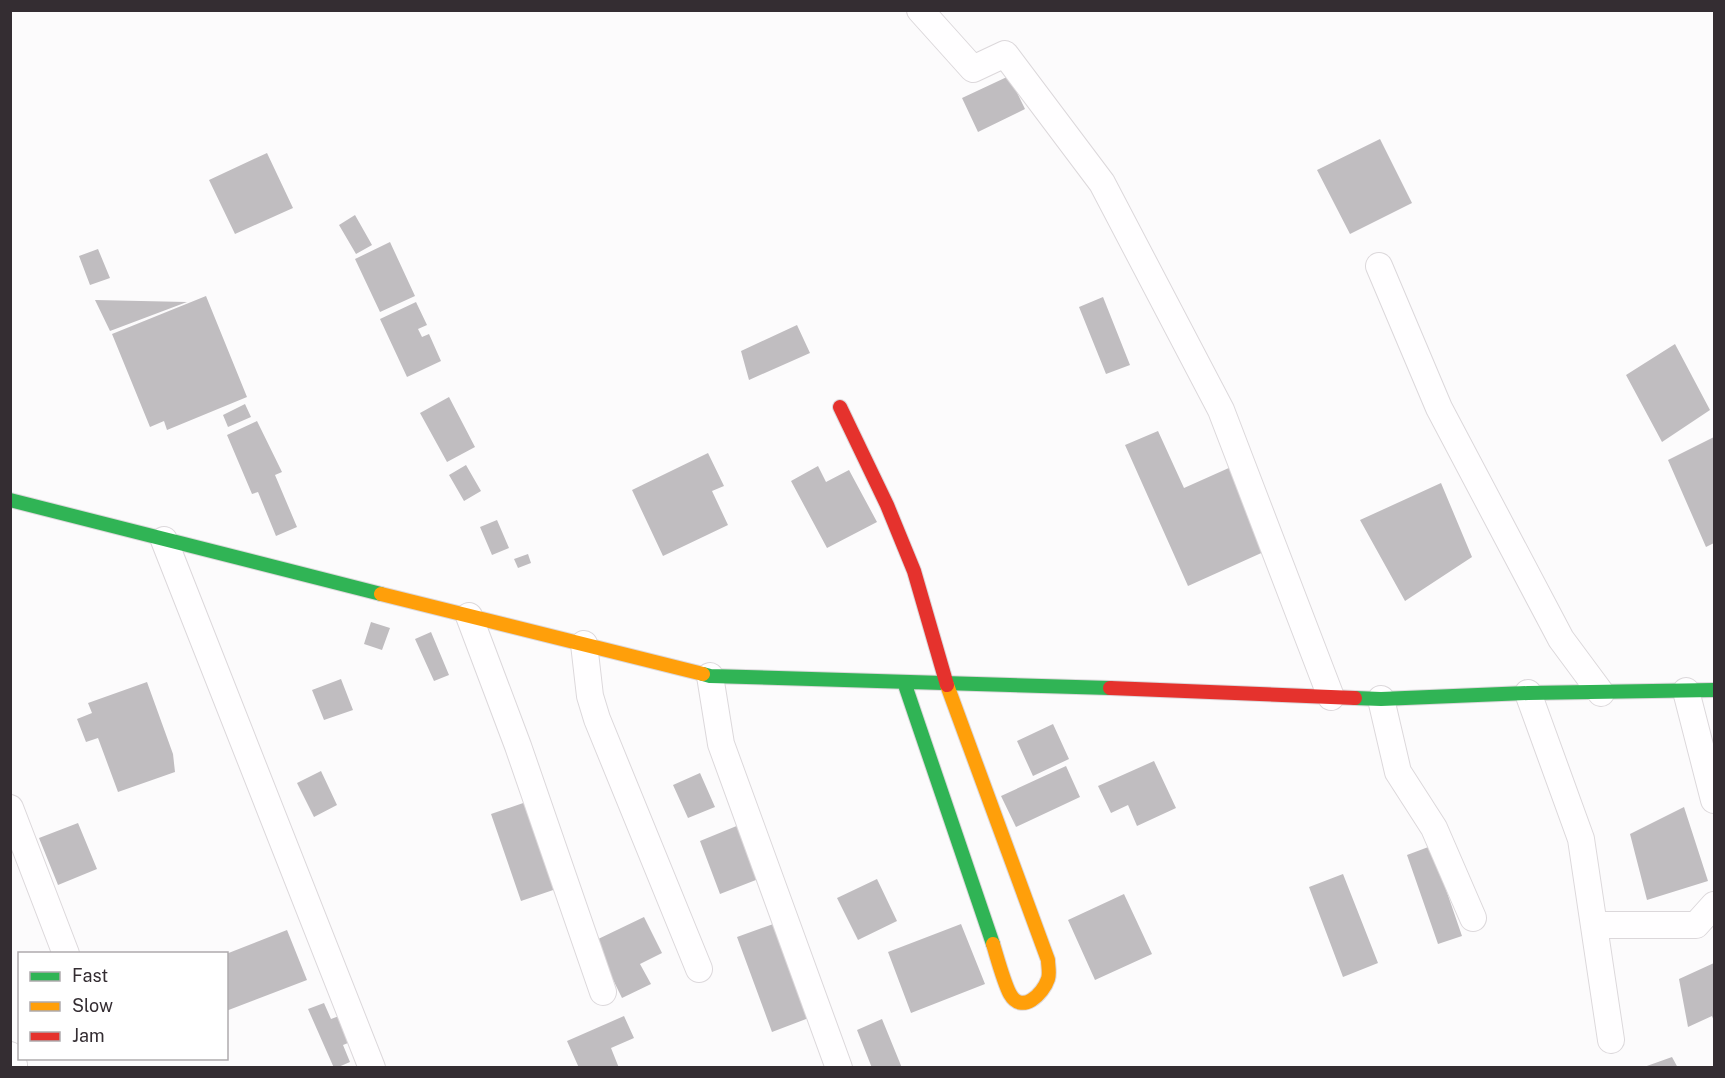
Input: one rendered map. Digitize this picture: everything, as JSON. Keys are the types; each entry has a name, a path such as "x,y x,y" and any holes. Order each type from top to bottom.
{"main road":[{"path":"840,407 887,505 914,571 946,682 1048,960 1049,973 1046,983 1036,998 1030,1002 1017,1003 1010,994 904,682"},
{"path":"10,500 710,675 1381,699 1528,693 1714,690"}],"street":[{"path":"920,10 973,69 1005,54 1102,183 1221,410 1331,697"},
{"path":"1379,266 1439,408 1561,639 1601,693"},
{"path":"164,540 372,1068"},
{"path":"469,616 518,746 603,992"},
{"path":"584,644 590,696 597,719 699,969"},
{"path":"710,675 721,744 839,1068"},
{"path":"1686,691 1714,800"},
{"path":"1528,693 1581,838 1611,1040"},
{"path":"1381,699 1398,772 1434,828 1473,918"},
{"path":"10,808 65,952"},
{"path":"1594,925 1696,925 1714,905"}],"building":[{"path":"1009,76 1025,109 978,132 962,98"},
{"path":"1380,139 1412,203 1350,234 1317,170"},
{"path":"267,153 293,208 235,234 209,180"},
{"path":"355,215 372,245 356,254 339,225"},
{"path":"390,242 415,296 380,312 355,259"},
{"path":"98,249 110,278 90,285 79,256"},
{"path":"206,296 247,397 167,430 164,421 150,427 112,334"},
{"path":"1103,297 1130,365 1106,374 1079,307"},
{"path":"95,300 187,302 110,331"},
{"path":"416,302 427,325 418,329 422,337 429,334 441,361 407,377 380,319"},
{"path":"797,325 810,353 749,380 741,351"},
{"path":"1675,344 1710,410 1662,442 1626,375"},
{"path":"449,397 475,447 447,462 420,413"},
{"path":"245,404 251,417 228,427 223,415"},
{"path":"257,421 282,472 275,475 297,527 276,536 258,492 252,494 227,435"},
{"path":"1158,431 1184,488 1231,467 1268,550 1188,586 1125,445"},
{"path":"1714,437 1714,543 1706,547 1668,460"},
{"path":"708,453 724,486 712,491 728,525 663,556 632,490"},
{"path":"466,465 481,491 464,501 449,475"},
{"path":"818,466 826,482 849,470 877,522 827,548 791,481"},
{"path":"1441,483 1472,557 1405,601 1360,520"},
{"path":"497,520 509,548 492,555 480,527"},
{"path":"528,554 531,563 518,568 514,559"},
{"path":"371,622 390,628 382,650 364,644"},
{"path":"431,632 449,675 434,681 415,639"},
{"path":"341,679 353,710 324,720 312,690"},
{"path":"147,682 173,754 175,772 118,792 98,738 86,742 77,719 92,713 88,703"},
{"path":"1053,724 1069,759 1033,776 1017,741"},
{"path":"1154,761 1176,808 1137,826 1128,805 1111,813 1098,786"},
{"path":"1066,766 1080,797 1016,827 1001,796"},
{"path":"321,771 337,805 314,817 297,783"},
{"path":"700,773 715,807 688,818 673,785"},
{"path":"532,800 562,887 521,901 491,814"},
{"path":"1684,807 1708,881 1647,900 1630,834"},
{"path":"78,823 97,869 58,885 39,838"},
{"path":"739,825 761,878 720,894 700,841"},
{"path":"1431,846 1462,936 1438,944 1407,855"},
{"path":"1343,874 1378,963 1343,977 1309,887"},
{"path":"877,879 897,921 858,940 837,898"},
{"path":"1124,894 1152,954 1095,980 1068,920"},
{"path":"644,917 662,953 640,964 651,984 622,998 594,941"},
{"path":"779,922 814,1016 772,1032 737,937"},
{"path":"961,924 985,984 911,1013 888,952"},
{"path":"287,930 307,980 228,1010 228,953"},
{"path":"1714,963 1714,1021 1712,1016 1688,1027 1679,979"},
{"path":"324,1003 331,1019 347,1013 358,1039 343,1045 350,1062 336,1068 334,1068 308,1009"},
{"path":"624,1016 634,1038 611,1048 619,1068 579,1068 567,1041"},
{"path":"882,1019 902,1068 872,1068 857,1030"},
{"path":"1672,1057 1678,1068 1644,1068 1644,1067"}],"traffic: fast":[{"path":"10,500 381,594"},
{"path":"703,674 760,678 1110,688"},
{"path":"904,682 993,944"},
{"path":"1355,698 1714,690"}],"traffic: slow":[{"path":"381,594 703,674"},
{"path":"947,685 1048,960 1048,979 1042,991 1032,1000 1020,1003 1010,994 993,944"}],"traffic: jam":[{"path":"840,407 887,505 914,571 947,685"},
{"path":"1110,688 1355,698"}]}
